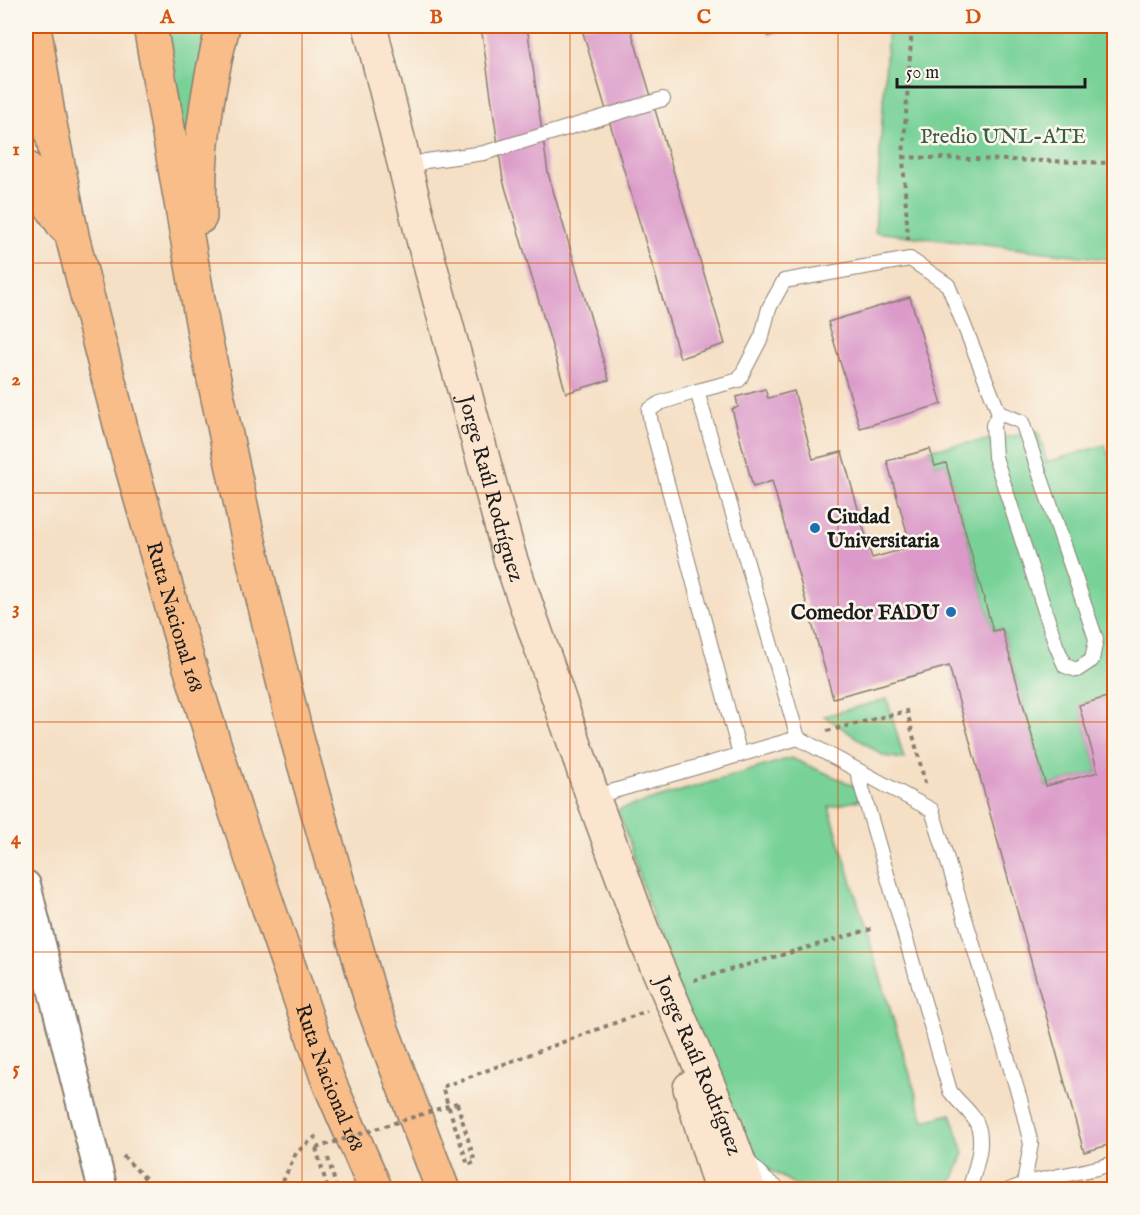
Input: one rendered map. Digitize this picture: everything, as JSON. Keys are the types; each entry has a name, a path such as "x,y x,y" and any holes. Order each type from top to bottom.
{"highway":[{"name":"Ruta Nacional 168","path":"34,26 48,114 73,240 124,440 182,642 236,813 328,1080 376,1190"},
{"path":"150,26 204,333 247,533 292,719 372,1003 443,1190"},
{"path":"204,333 198,177 211,71 222,26"},
{"path":"26,168 73,240"}],"main road":[{"name":"Jorge Raúl Rodríguez","path":"370,26 405,168 510,558 593,797 647,943 734,1147 749,1190"},
{"name":"Jorge Raúl Rodríguez","path":"647,943 663,1005 721,1190"}],"street":[{"path":"26,885 103,1190"}],"lane":[{"path":"405,168 426,161 484,153 663,99"},
{"path":"740,755 649,410 660,403 739,380 762,336 769,308 784,281 910,259 948,285 999,413 1022,422 1096,639 1092,660 1077,670 1065,666 1056,645 994,458 993,425 999,413"},
{"path":"697,391 798,738 932,810 1020,1099 1031,1144 1024,1184"},
{"path":"593,797 798,738"},
{"path":"857,771 950,1091 976,1122 980,1135 979,1154 969,1190"},
{"path":"734,1147 766,1180 780,1190"},
{"path":"1009,1190 1024,1184 1114,1163"}],"path":[{"path":"910,259 903,157 912,26"},
{"path":"903,157 1114,163"},
{"path":"798,738 907,711 932,810"},
{"path":"328,1190 316,1148 457,1103 475,1162 468,1165 442,1087"},
{"path":"279,1190 296,1153 321,1132 337,1190"}],"green space":[{"path":"169,26 210,26 187,166"},
{"name":"Predio UNL-ATE","path":"888,26 1114,26 1114,260 875,232"},
{"path":"1038,432 1047,462 1105,445 1114,471 1114,695 1079,705 1098,772 1046,786 1002,629 993,631 946,463 935,466 930,449"},
{"path":"887,699 904,759 884,756 824,716"},
{"path":"791,758 855,786 860,800 829,807 924,1121 951,1114 964,1153 950,1188 943,1190 802,1189 760,1164 716,1090 663,948 618,810"}],"building":[{"path":"481,26 527,26 548,173 609,380 566,393 503,180"},
{"path":"581,26 630,26 725,344 680,358"},
{"path":"765,26 803,26 768,36"},
{"path":"910,297 942,404 860,428 828,322"},
{"path":"765,389 768,398 794,391 813,459 842,452 872,558 911,547 887,461 930,449 935,466 946,463 993,631 1002,629 1046,786 1098,772 1079,705 1114,695 1114,1152 1112,1144 1084,1152 949,666 833,698 772,481 753,487 732,409 738,407 736,397"}],"place":[{"name":"Ciudad Universitaria","path":"815,528"},
{"name":"Comedor FADU","path":"951,612"}]}
